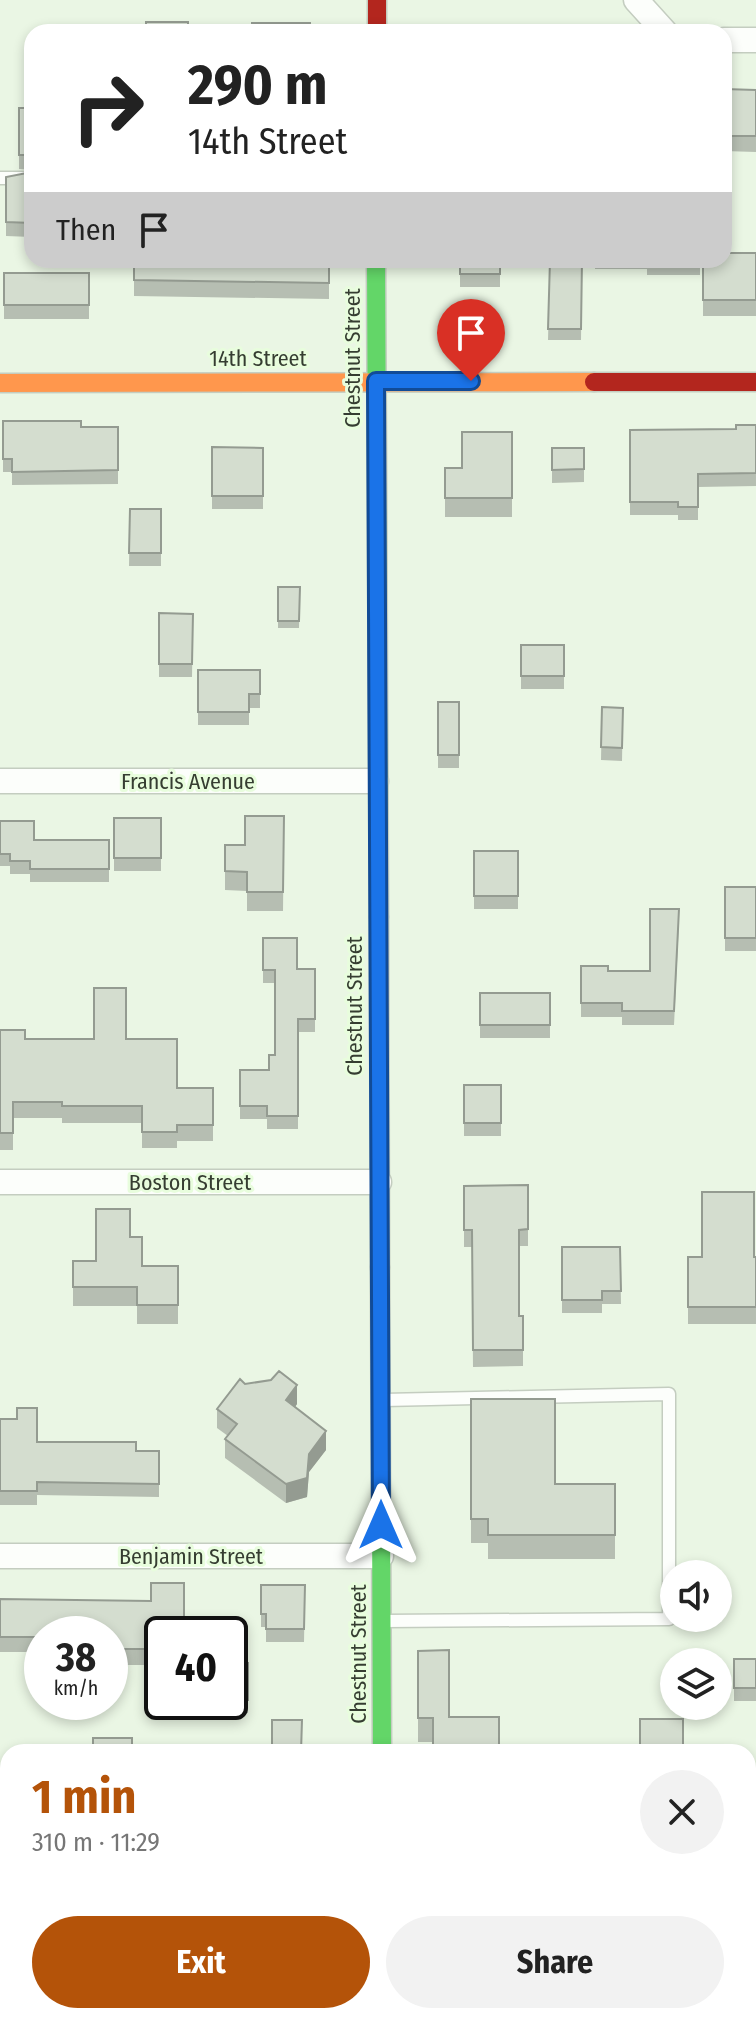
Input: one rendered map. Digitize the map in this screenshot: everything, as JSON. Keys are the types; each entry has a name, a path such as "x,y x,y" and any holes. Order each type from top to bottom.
{"street":[{"path":"377,0 377,24"},
{"path":"636,0 658,24"},
{"path":"732,40 756,40"},
{"name":"Chestnut Street","path":"376,268 382,1744"},
{"name":"14th Street","path":"0,383 756,382"},
{"name":"Francis Avenue","path":"0,781 376,781"},
{"name":"Boston Street","path":"0,1182 379,1182"},
{"name":"Benjamin Street","path":"0,1556 381,1556"}],"lane":[{"path":"0,178 24,178"},
{"path":"381,1400 669,1394 669,1619 382,1621"}],"building":[{"path":"146,22 188,22 188,24"},
{"path":"252,23 310,23 310,24"},
{"path":"732,89 756,90 756,136 732,136"},
{"path":"19,108 24,108 24,155 19,155"},
{"path":"24,174 24,223 6,222 6,177"},
{"path":"732,253 756,253 756,300 703,300 703,268 732,268"},
{"path":"134,268 329,268 329,283 134,280"},
{"path":"460,268 500,268 500,274 460,274"},
{"path":"550,268 582,268 581,329 548,329"},
{"path":"4,273 89,273 89,305 4,305"},
{"path":"3,421 81,421 81,427 118,427 118,470 12,472 12,459 3,459"},
{"path":"736,425 756,425 756,473 698,474 698,507 678,507 678,502 630,502 630,430 736,429"},
{"path":"462,432 512,432 512,498 445,498 445,468 462,468"},
{"path":"212,447 263,448 263,496 212,496"},
{"path":"552,448 584,448 584,469 552,470"},
{"path":"130,509 161,509 161,553 129,553"},
{"path":"278,587 300,587 299,621 278,621"},
{"path":"159,613 193,614 192,664 159,664"},
{"path":"521,645 564,645 564,676 521,676"},
{"path":"198,670 260,670 260,694 249,694 249,712 198,712"},
{"path":"438,702 459,702 459,755 438,755"},
{"path":"602,707 623,708 622,748 601,747"},
{"path":"245,816 284,816 283,892 247,892 247,872 225,871 225,845 245,845"},
{"path":"114,818 161,818 161,858 114,858"},
{"path":"0,821 34,821 34,840 109,840 109,869 30,869 30,861 10,861 10,854 0,854"},
{"path":"474,851 518,851 518,896 474,896"},
{"path":"725,887 756,887 756,938 725,938"},
{"path":"650,909 679,909 674,1011 622,1011 622,1003 581,1003 581,966 608,966 608,971 650,971"},
{"path":"263,938 297,938 297,969 315,969 315,1019 298,1019 298,1116 267,1116 267,1106 240,1106 240,1070 269,1070 269,1055 275,1055 275,970 263,970"},
{"path":"94,988 126,988 126,1039 177,1039 177,1088 213,1088 213,1125 177,1125 177,1132 142,1132 142,1106 62,1106 62,1102 13,1102 13,1133 0,1133 0,1030 25,1030 25,1039 94,1039"},
{"path":"480,993 550,993 550,1025 480,1025"},
{"path":"464,1085 501,1085 501,1123 464,1123"},
{"path":"528,1185 528,1229 519,1230 519,1316 523,1316 523,1350 473,1350 472,1230 464,1230 464,1186"},
{"path":"702,1192 754,1192 756,1307 688,1307 688,1257 702,1257"},
{"path":"96,1209 130,1209 130,1237 142,1237 142,1266 178,1266 178,1305 137,1305 137,1287 73,1287 73,1261 96,1261"},
{"path":"562,1247 620,1247 621,1291 602,1291 602,1300 562,1300"},
{"path":"279,1371 297,1385 286,1400 326,1431 309,1454 307,1478 286,1484 225,1439 237,1424 217,1409 240,1379 245,1384 271,1380"},
{"path":"471,1399 555,1399 555,1484 615,1484 615,1535 488,1535 488,1519 471,1519"},
{"path":"17,1408 37,1408 37,1442 136,1442 136,1451 159,1451 159,1484 37,1482 37,1491 0,1491 0,1419 17,1419"},
{"path":"151,1583 184,1583 184,1616 144,1616 144,1649 128,1649 128,1616 24,1616 24,1637 0,1637 0,1599 151,1601"},
{"path":"261,1585 305,1585 304,1629 266,1629 266,1614 261,1614"},
{"path":"449,1650 449,1717 499,1717 499,1744 433,1744 433,1718 418,1718 418,1651"},
{"path":"734,1659 756,1659 756,1688 734,1688"},
{"path":"640,1719 683,1720 683,1744 640,1744"},
{"path":"272,1720 302,1720 301,1744 272,1744"},
{"path":"93,1738 132,1738 132,1744 93,1744"}],"traffic: fast":[{"path":"376,268 379,917"},
{"path":"380,1267 382,1744"}],"traffic: slow":[{"path":"0,383 594,382"},
{"path":"379,917 380,1267"}],"traffic: jam":[{"path":"377,0 377,24"},
{"path":"594,382 756,382"}],"route":[{"path":"381,1525 376,381 471,381"}]}
